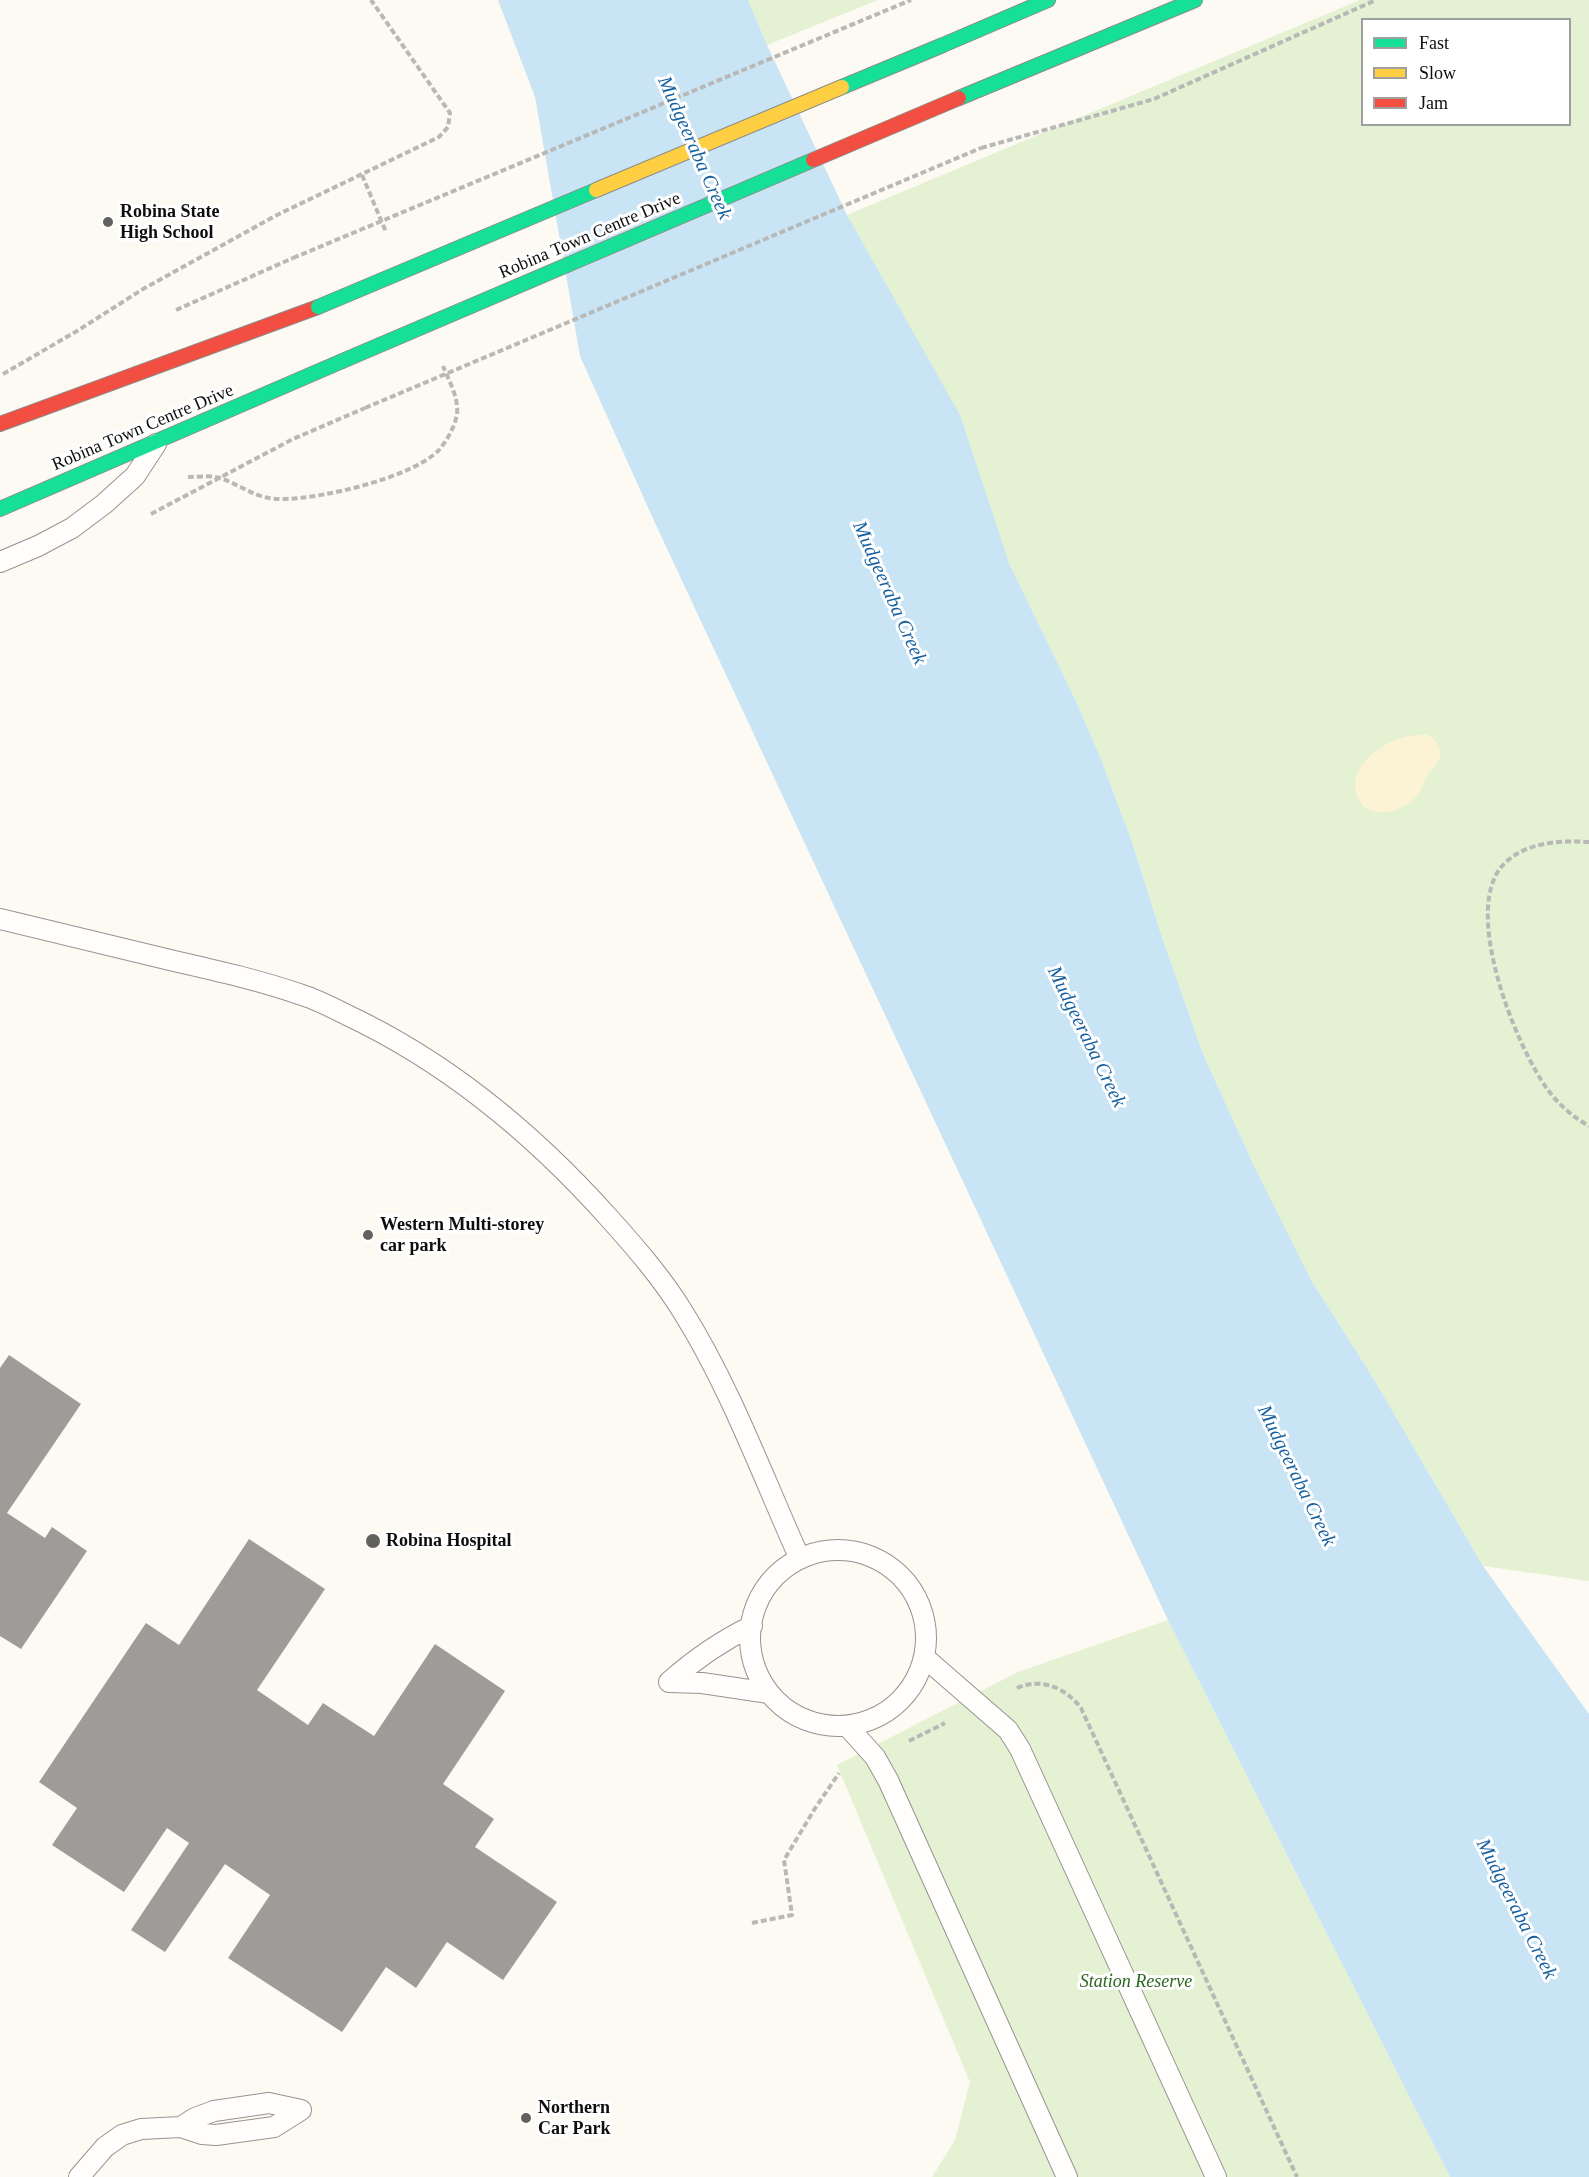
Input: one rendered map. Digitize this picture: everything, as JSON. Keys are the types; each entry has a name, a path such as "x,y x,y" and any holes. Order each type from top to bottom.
{"main road":[{"path":"0,424 318,307 1048,0"},
{"name":"Robina Town Centre Drive","path":"0,508 959,98 1195,0"}],"lane":[{"path":"0,562 72,528 104,504 135,476 158,441"},
{"path":"0,919 305,995 387,1035 427,1058 478,1094 526,1133 561,1167 607,1215 656,1272 683,1312 710,1360 800,1559"},
{"path":"820,1551 850,1551 878,1559 901,1576 918,1600 926,1628 924,1657 914,1682 896,1704 873,1719 847,1726 819,1725 791,1713 769,1693 754,1667 749,1637 752,1626 755,1607 770,1581 794,1562 820,1551"},
{"path":"752,1626 720,1642 669,1683 702,1683 769,1693"},
{"path":"924,1657 1008,1730 1020,1749 1216,2177"},
{"path":"847,1726 875,1757 888,1779 1067,2177"},
{"path":"79,2177 105,2147 122,2135 141,2129 181,2127 202,2134 216,2135 274,2127 301,2110 269,2103 225,2109 195,2118 181,2127"}],"path":[{"path":"0,376 143,289 277,215 439,137 448,128 450,113 371,0"},
{"path":"293,258 911,0"},
{"path":"145,518 293,439 981,148 1154,99 1376,0"},
{"path":"1589,842 1545,844 1521,852 1503,864 1491,884 1486,904 1489,937 1504,1000 1527,1059 1548,1092 1567,1111 1589,1126"},
{"path":"752,1923 792,1915 784,1860 814,1809"}],"green space":[{"path":"748,0 878,0 767,45"},
{"path":"1360,0 1589,0 1589,1581 1483,1566 1372,1376 1311,1280 1256,1170 1203,1054 1132,842 1099,754 847,215"},
{"name":"Station Reserve","path":"1168,1620 1450,2177 932,2177 955,2140 970,2082 837,1765 1018,1672"}],"sand":[{"path":"1426,734 1437,743 1440,756 1414,799 1401,808 1386,812 1364,807 1357,796 1355,785 1357,775 1369,757 1398,739"}],"water":[{"name":"Mudgeeraba Creek","path":"498,0 748,0 847,215 960,415 1009,563 1099,754 1132,842 1203,1054 1256,1170 1311,1280 1372,1376 1483,1566 1589,1714 1589,2177 1450,2177 1168,1620 655,523 580,356 535,97"}],"building":[{"path":"9,1355 81,1404 7,1513 45,1538 52,1527 87,1551 21,1649 0,1636 0,1368"},
{"path":"249,1539 325,1589 257,1690 308,1725 323,1703 374,1736 435,1644 505,1691 443,1784 494,1819 475,1847 557,1902 503,1980 447,1942 416,1988 386,1967 342,2032 228,1958 270,1895 225,1864 165,1952 131,1930 189,1843 167,1828 124,1892 52,1845 77,1808 39,1782 146,1623 179,1645"}],"traffic: fast":[{"path":"943,45 1048,0"},
{"path":"959,98 1195,0"},
{"path":"842,87 943,45"},
{"path":"340,362 813,160"},
{"path":"318,307 596,190"},
{"path":"0,509 340,362"}],"traffic: jam":[{"path":"813,160 959,98"},
{"path":"0,424 318,307"}],"traffic: slow":[{"path":"596,190 842,87"}],"place":[{"name":"Robina State High School","path":"108,222"},
{"name":"Western Multi-storey car park","path":"368,1235"},
{"name":"Robina Hospital","path":"373,1541"},
{"name":"Northern Car Park","path":"526,2118"}]}
